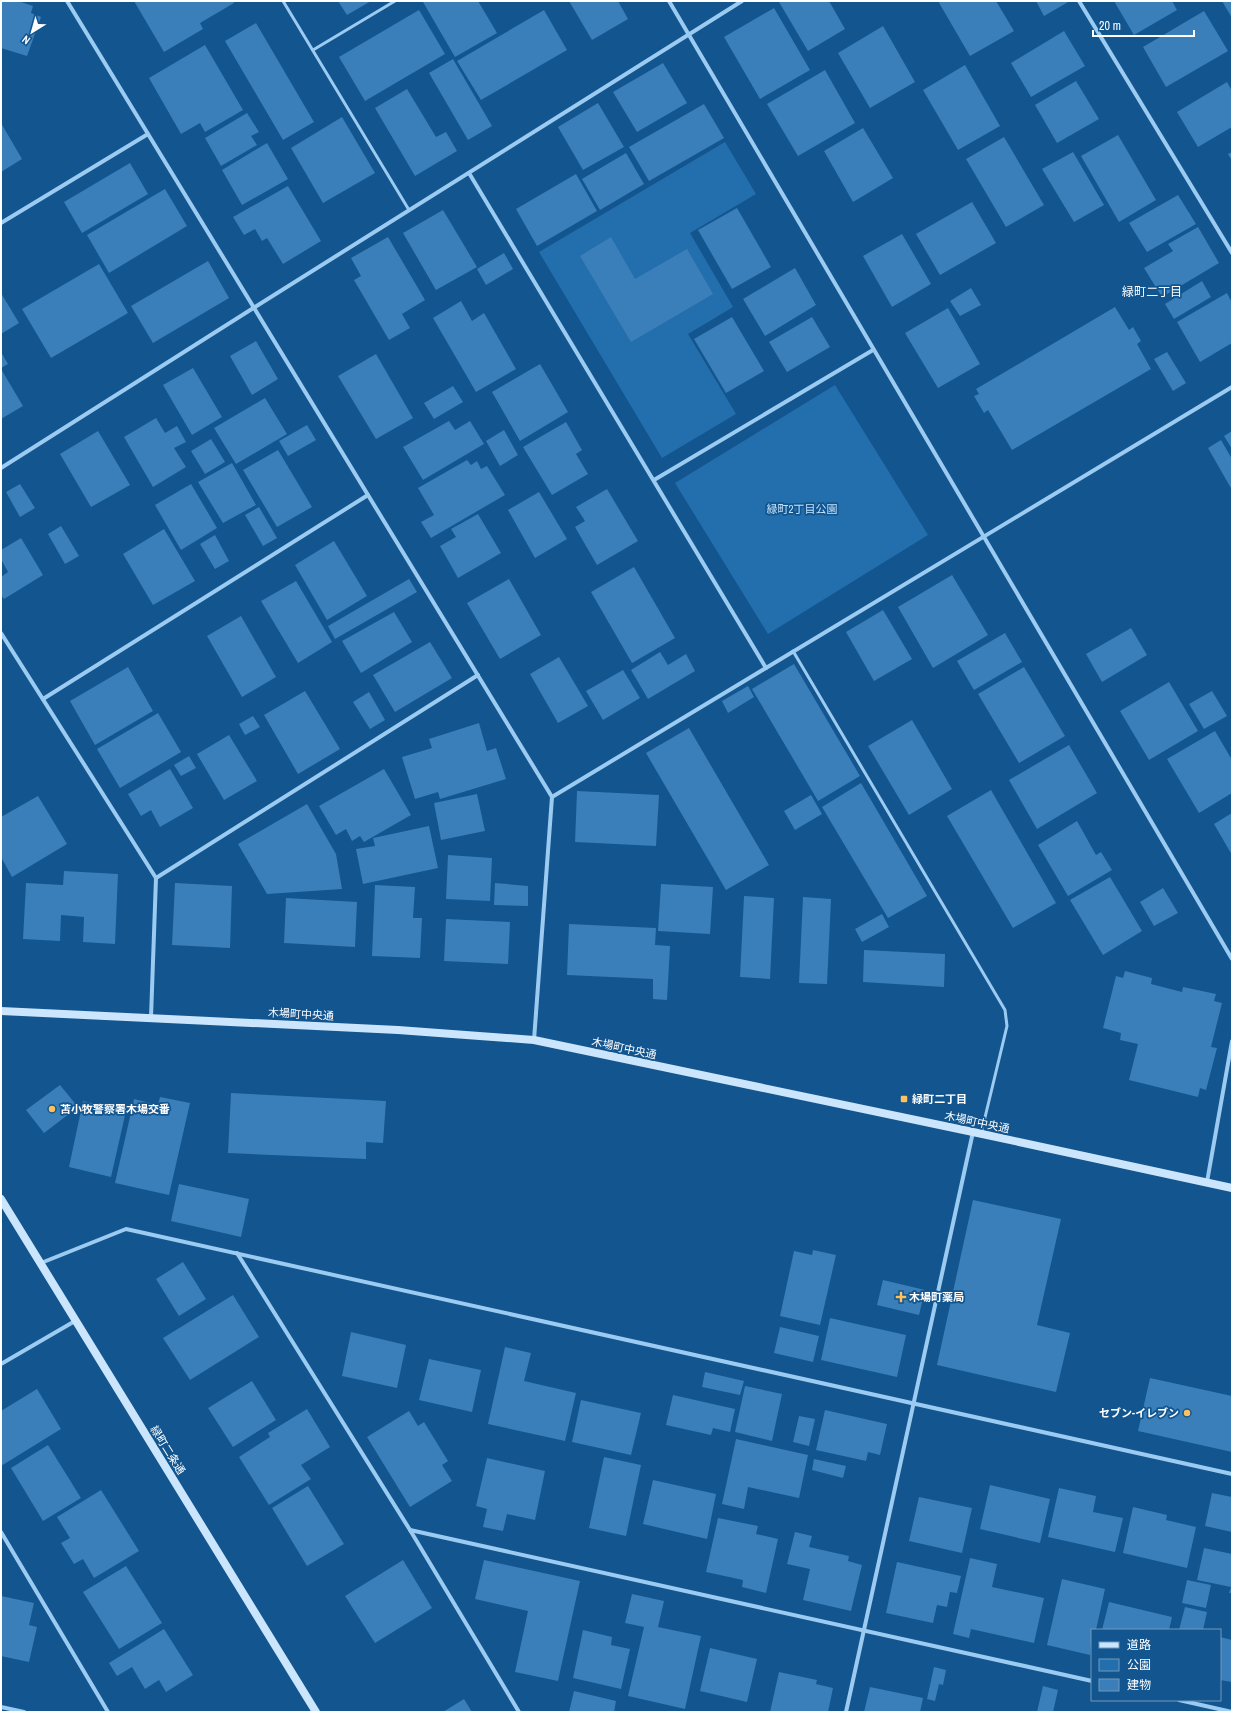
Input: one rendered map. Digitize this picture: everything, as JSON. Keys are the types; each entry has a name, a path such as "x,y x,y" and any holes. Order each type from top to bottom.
{"street":[{"path":"67,1 255,307 552,797 534,1040"},
{"path":"669,1 1232,959"},
{"path":"1,468 742,1"},
{"path":"1079,1 1232,253"},
{"path":"1,223 148,134"},
{"path":"469,173 766,668"},
{"path":"654,480 873,350"},
{"path":"552,797 1232,387"},
{"path":"43,699 368,495"},
{"path":"1,633 156,878 151,1017"},
{"path":"156,878 478,675"},
{"name":"木場町中央通","path":"1,1011 398,1030 534,1040 1232,1188"},
{"path":"1207,1183 1232,1042"},
{"path":"846,1712 913,1403 977,1133"},
{"name":"緑町二条通","path":"1,1199 316,1712"},
{"path":"41,1264 126,1229 1232,1474"},
{"path":"237,1253 410,1530 519,1712"},
{"path":"1,1364 75,1320"},
{"path":"410,1530 1091,1681"},
{"path":"1,1532 108,1712"},
{"path":"1183,1701 1232,1712"},
{"path":"1,1707 24,1712"}],"lane":[{"path":"283,1 409,210"},
{"path":"313,50 395,1"},
{"path":"793,651 1005,1010 1007,1026 977,1133"}],"green space":[{"path":"725,142 756,194 690,233 733,307 688,334 736,414 662,458 539,252"},
{"name":"緑町2丁目公園","path":"835,385 928,535 768,634 675,483"}],"building":[{"path":"1,1 18,1 33,6 31,13 41,17 27,56 1,48"},
{"path":"134,1 233,1 234,3 200,23 203,29 164,52"},
{"path":"338,1 371,1 347,15"},
{"path":"478,1 497,33 455,57 423,2"},
{"path":"569,1 618,1 628,19 592,40"},
{"path":"829,1 845,29 808,51 779,2"},
{"path":"938,1 996,1 1014,31 970,56"},
{"path":"1036,1 1070,1 1044,16"},
{"path":"1114,1 1172,1 1177,10 1134,35"},
{"path":"1222,1 1232,1 1232,18"},
{"path":"774,8 810,70 760,99 724,37"},
{"path":"419,10 445,54 365,101 339,57"},
{"path":"544,10 567,50 481,100 457,61"},
{"path":"1204,11 1228,51 1166,87 1143,47"},
{"path":"256,23 314,122 283,140 225,41"},
{"path":"883,26 915,82 870,108 838,53"},
{"path":"1064,31 1085,66 1031,97 1011,63"},
{"path":"205,45 243,110 205,132 200,123 181,134 149,78"},
{"path":"453,59 492,126 468,140 429,73"},
{"path":"663,63 687,103 637,132 613,92"},
{"path":"965,65 1000,126 958,150 923,90"},
{"path":"825,70 855,123 798,156 767,104"},
{"path":"1076,81 1099,119 1057,143 1035,105"},
{"path":"1227,82 1232,91 1232,127 1198,147 1177,112"},
{"path":"407,89 436,137 446,132 457,151 415,176 375,108"},
{"path":"598,103 624,147 583,170 558,127"},
{"path":"704,104 724,138 649,181 629,147"},
{"path":"247,113 259,132 251,136 257,145 221,166 205,138"},
{"path":"342,117 375,173 323,203 291,148"},
{"path":"1,123 22,159 1,172"},
{"path":"863,128 893,178 853,202 824,151"},
{"path":"1118,135 1156,200 1119,222 1081,156"},
{"path":"1004,137 1044,205 1006,227 966,159"},
{"path":"267,143 288,179 242,205 222,170"},
{"path":"1073,152 1104,205 1074,222 1042,169"},
{"path":"1232,152 1232,161 1228,154"},
{"path":"626,153 644,184 600,210 582,179"},
{"path":"130,163 148,194 82,233 64,202"},
{"path":"576,174 597,211 537,246 516,209"},
{"path":"288,186 321,241 283,264 267,238 262,241 255,229 244,235 233,217"},
{"path":"165,189 187,226 109,273 87,235"},
{"path":"1178,195 1196,224 1147,252 1129,223"},
{"path":"972,202 996,243 940,275 916,234"},
{"path":"737,208 771,267 732,289 698,230"},
{"path":"443,210 477,267 436,290 403,233"},
{"path":"1198,227 1219,263 1162,297 1144,268 1173,251 1168,244"},
{"path":"902,234 931,284 892,307 863,256"},
{"path":"388,237 425,300 402,314 410,328 389,340 354,280 361,276 351,258"},
{"path":"611,237 635,279 687,249 713,294 631,342 580,256"},
{"path":"504,253 513,269 486,285 477,269"},
{"path":"208,261 229,298 153,343 131,306"},
{"path":"99,264 128,313 51,358 22,309"},
{"path":"795,268 816,305 765,336 743,299"},
{"path":"1202,281 1211,297 1174,319 1165,304"},
{"path":"971,288 981,305 960,316 950,301"},
{"path":"1,293 19,323 1,334"},
{"path":"1227,293 1232,303 1232,343 1200,362 1177,322"},
{"path":"461,301 472,321 484,313 516,369 476,392 433,318"},
{"path":"1115,307 1129,330 1133,327 1141,341 1137,344 1151,369 1012,450 988,410 984,413 974,396 979,394 976,389"},
{"path":"948,308 980,364 938,388 905,333"},
{"path":"732,317 764,371 726,393 694,339"},
{"path":"812,317 830,347 787,372 769,342"},
{"path":"256,341 278,379 252,395 230,356"},
{"path":"1,352 8,364 1,368"},
{"path":"1167,352 1186,383 1173,391 1154,359"},
{"path":"376,354 413,418 376,439 338,376"},
{"path":"540,364 568,412 520,441 492,392"},
{"path":"193,368 222,417 192,435 163,385"},
{"path":"1,369 23,406 1,419"},
{"path":"453,386 463,402 434,419 424,403"},
{"path":"265,398 287,434 236,464 214,428"},
{"path":"156,418 165,433 177,426 186,442 174,448 186,467 153,487 124,437"},
{"path":"449,421 455,430 470,421 484,444 423,480 403,447"},
{"path":"566,422 582,450 576,454 588,474 552,495 523,447"},
{"path":"307,425 316,440 288,456 279,441"},
{"path":"504,430 518,455 500,466 486,441"},
{"path":"98,431 130,485 91,507 60,454"},
{"path":"1232,431 1232,449 1224,436"},
{"path":"211,439 225,462 205,474 191,451"},
{"path":"1221,440 1232,459 1232,490 1208,448"},
{"path":"278,450 312,507 277,527 243,470"},
{"path":"467,460 471,465 477,461 481,469 487,466 505,495 431,538 421,522 434,515 418,488"},
{"path":"232,463 256,505 223,523 198,482"},
{"path":"20,484 35,508 20,517 6,492"},
{"path":"191,484 217,528 181,550 155,505"},
{"path":"607,489 638,541 597,565 575,527 585,521 576,507"},
{"path":"539,492 567,539 535,558 508,510"},
{"path":"259,507 277,538 263,546 245,515"},
{"path":"478,514 501,553 458,578 440,546 456,537 451,529"},
{"path":"61,526 79,556 65,564 48,534"},
{"path":"164,529 195,581 153,605 123,554"},
{"path":"215,535 229,561 215,569 200,544"},
{"path":"21,538 43,575 4,599 1,595 1,577 8,572 1,559 1,550"},
{"path":"334,541 367,596 327,620 295,565"},
{"path":"634,567 675,638 632,663 591,592"},
{"path":"952,575 988,635 933,668 898,607"},
{"path":"409,579 417,592 335,639 328,626"},
{"path":"509,579 541,635 500,659 467,603"},
{"path":"296,581 332,642 298,663 261,601"},
{"path":"883,610 912,659 874,681 846,632"},
{"path":"394,612 412,642 361,673 342,641"},
{"path":"241,616 276,677 242,697 207,636"},
{"path":"1131,628 1147,655 1102,682 1086,654"},
{"path":"1005,633 1022,662 974,690 957,661"},
{"path":"430,642 452,678 395,712 373,675"},
{"path":"660,652 668,665 686,654 695,671 648,699 631,670"},
{"path":"559,657 588,706 558,723 530,674"},
{"path":"794,664 860,776 818,801 752,689"},
{"path":"128,667 153,711 95,745 70,701"},
{"path":"1024,667 1065,736 1019,763 978,694"},
{"path":"623,670 640,698 603,720 586,691"},
{"path":"1169,682 1198,731 1149,760 1120,711"},
{"path":"748,686 754,697 728,713 722,701"},
{"path":"305,691 340,749 298,774 264,715"},
{"path":"1212,691 1227,716 1204,729 1189,704"},
{"path":"369,692 385,720 370,729 353,702"},
{"path":"158,713 181,752 120,788 97,749"},
{"path":"253,716 260,727 245,735 239,724"},
{"path":"912,720 952,789 909,815 868,746"},
{"path":"479,723 487,751 496,748 506,779 440,799 438,792 415,799 402,757 432,748 429,739"},
{"path":"689,728 769,865 726,890 646,753"},
{"path":"1215,731 1232,760 1232,793 1199,813 1167,759"},
{"path":"229,735 257,781 224,800 197,754"},
{"path":"1069,745 1097,793 1037,829 1009,780"},
{"path":"189,756 196,768 181,776 174,765"},
{"path":"170,769 193,808 160,827 151,810 141,816 128,794"},
{"path":"384,769 411,815 364,842 360,836 352,841 346,829 336,835 319,806"},
{"path":"861,783 927,896 888,918 822,807"},
{"path":"991,790 1056,903 1013,928 947,816"},
{"path":"577,791 659,795 656,846 575,842"},
{"path":"477,794 485,831 441,840 434,803"},
{"path":"811,795 822,814 795,830 784,811"},
{"path":"38,796 67,844 12,877 1,857 1,817"},
{"path":"307,804 336,854 342,889 267,894 238,844"},
{"path":"1232,813 1232,855 1214,824"},
{"path":"1077,821 1096,855 1101,852 1112,870 1068,896 1038,845"},
{"path":"429,826 438,868 363,884 356,849 375,846 373,838"},
{"path":"448,855 492,858 490,901 446,899"},
{"path":"64,871 118,874 115,944 83,942 84,917 61,915 60,941 23,939 26,883 63,885"},
{"path":"1110,877 1142,931 1103,955 1070,900"},
{"path":"175,883 232,886 230,948 172,945"},
{"path":"495,883 528,886 528,906 494,905"},
{"path":"661,884 713,887 710,934 658,931"},
{"path":"375,885 415,887 413,918 422,918 420,958 372,956"},
{"path":"1163,888 1178,913 1154,926 1140,902"},
{"path":"744,896 774,898 770,979 740,977"},
{"path":"803,897 831,899 827,984 799,983"},
{"path":"286,898 357,902 355,947 284,943"},
{"path":"882,914 889,927 862,942 855,929"},
{"path":"446,919 510,922 508,964 444,961"},
{"path":"569,924 656,928 655,945 670,946 667,1000 653,999 653,979 567,975"},
{"path":"864,950 945,954 944,987 863,982"},
{"path":"1125,971 1152,978 1151,984 1182,992 1183,987 1216,994 1214,1001 1222,1003 1211,1047 1217,1048 1206,1090 1200,1088 1198,1097 1129,1080 1138,1044 1120,1040 1121,1033 1103,1028 1116,976 1123,978"},
{"name":"苫小牧警察署木場交番","path":"60,1085 78,1107 44,1133 26,1110"},
{"path":"231,1093 386,1101 383,1143 366,1142 366,1159 228,1153"},
{"path":"160,1097 190,1103 169,1195 115,1183 134,1099 158,1105"},
{"path":"83,1101 126,1111 111,1177 69,1167"},
{"path":"179,1184 249,1199 241,1237 171,1221"},
{"path":"973,1200 1061,1219 1037,1325 1070,1333 1056,1392 937,1365"},
{"path":"813,1250 836,1255 820,1325 780,1316 794,1251 812,1255"},
{"path":"183,1262 206,1299 179,1316 156,1279"},
{"name":"木場町薬局","path":"883,1280 925,1290 919,1315 877,1305"},
{"path":"233,1295 259,1337 190,1380 163,1338"},
{"path":"830,1318 906,1335 897,1377 821,1360"},
{"path":"780,1327 819,1336 813,1362 774,1353"},
{"path":"351,1332 406,1345 397,1388 342,1376"},
{"path":"505,1347 531,1353 524,1381 576,1393 565,1441 488,1424"},
{"path":"429,1359 481,1370 472,1412 419,1400"},
{"path":"705,1372 744,1381 740,1395 702,1387"},
{"name":"セブン-イレブン","path":"1150,1378 1232,1396 1232,1452 1138,1431"},
{"path":"252,1381 276,1420 233,1447 208,1408"},
{"path":"745,1386 782,1394 772,1441 735,1432"},
{"path":"37,1389 61,1429 1,1466 1,1411"},
{"path":"673,1395 735,1409 730,1432 713,1428 711,1435 666,1425"},
{"path":"581,1400 641,1413 631,1455 572,1442"},
{"path":"307,1409 330,1447 301,1465 311,1479 269,1505 239,1457 270,1437 268,1433"},
{"path":"825,1410 887,1424 880,1455 868,1452 866,1461 816,1450"},
{"path":"409,1411 418,1426 424,1422 448,1461 442,1465 452,1481 410,1507 367,1437"},
{"path":"799,1416 815,1419 809,1446 793,1442"},
{"path":"736,1439 808,1455 799,1498 748,1487 744,1509 722,1504"},
{"path":"48,1445 81,1498 43,1521 11,1468"},
{"path":"604,1457 641,1465 626,1536 589,1528"},
{"path":"487,1458 545,1471 535,1520 507,1514 503,1531 483,1527 487,1509 476,1506"},
{"path":"814,1459 846,1466 843,1478 812,1470"},
{"path":"653,1480 716,1494 707,1539 643,1524"},
{"path":"990,1485 1050,1499 1040,1543 980,1529"},
{"path":"308,1486 344,1544 307,1566 272,1508"},
{"path":"1059,1488 1096,1496 1093,1512 1123,1518 1115,1552 1048,1537"},
{"path":"101,1490 139,1551 94,1578 83,1559 74,1564 61,1543 70,1538 57,1517"},
{"path":"1212,1493 1232,1497 1232,1532 1205,1526"},
{"path":"919,1497 972,1508 962,1553 909,1541"},
{"path":"1133,1507 1167,1515 1166,1520 1196,1527 1187,1568 1123,1553"},
{"path":"718,1518 758,1526 756,1534 778,1539 766,1593 742,1587 743,1580 706,1572"},
{"path":"795,1532 812,1536 809,1547 849,1556 848,1561 862,1565 851,1611 803,1600 810,1569 787,1564"},
{"path":"1204,1548 1232,1554 1232,1593 1229,1593 1231,1587 1197,1580"},
{"path":"970,1558 997,1564 992,1587 1044,1598 1034,1643 971,1629 969,1638 953,1634"},
{"path":"403,1560 432,1608 375,1643 345,1596"},
{"path":"484,1560 580,1581 558,1681 515,1672 528,1611 475,1599"},
{"path":"897,1562 961,1576 957,1593 950,1592 947,1607 937,1605 933,1623 886,1613"},
{"path":"126,1566 162,1623 119,1649 83,1592"},
{"path":"1062,1579 1105,1589 1096,1629 1091,1629 1090,1655 1047,1645"},
{"path":"1187,1580 1211,1585 1206,1608 1182,1603"},
{"path":"632,1594 664,1601 658,1627 701,1636 685,1709 628,1696 644,1627 625,1623"},
{"path":"1,1596 34,1603 29,1625 37,1627 29,1662 1,1656"},
{"path":"1109,1602 1172,1617 1169,1629 1102,1629"},
{"path":"1185,1607 1207,1612 1203,1629 1179,1629"},
{"path":"164,1629 193,1675 166,1692 159,1680 145,1689 132,1667 117,1676 109,1663"},
{"path":"583,1630 612,1637 611,1645 630,1649 621,1689 573,1678"},
{"path":"1221,1637 1232,1640 1232,1682 1221,1680"},
{"path":"710,1648 757,1659 747,1702 700,1691"},
{"path":"934,1667 946,1670 943,1685 939,1684 935,1701 927,1699"},
{"path":"779,1672 817,1680 816,1684 833,1688 828,1712 770,1712"},
{"path":"1043,1686 1058,1690 1053,1712 1037,1712"},
{"path":"870,1687 923,1698 920,1712 864,1712"},
{"path":"574,1691 616,1701 614,1712 569,1712"},
{"path":"464,1699 472,1712 443,1712"}],"place":[{"name":"緑町二丁目","path":"904,1099"},
{"name":"苫小牧警察署木場交番","path":"52,1109"},
{"name":"木場町薬局","path":"901,1297"},
{"name":"セブン-イレブン","path":"1187,1413"}],"district":[{"name":"緑町二丁目","path":"1152,292"}]}
